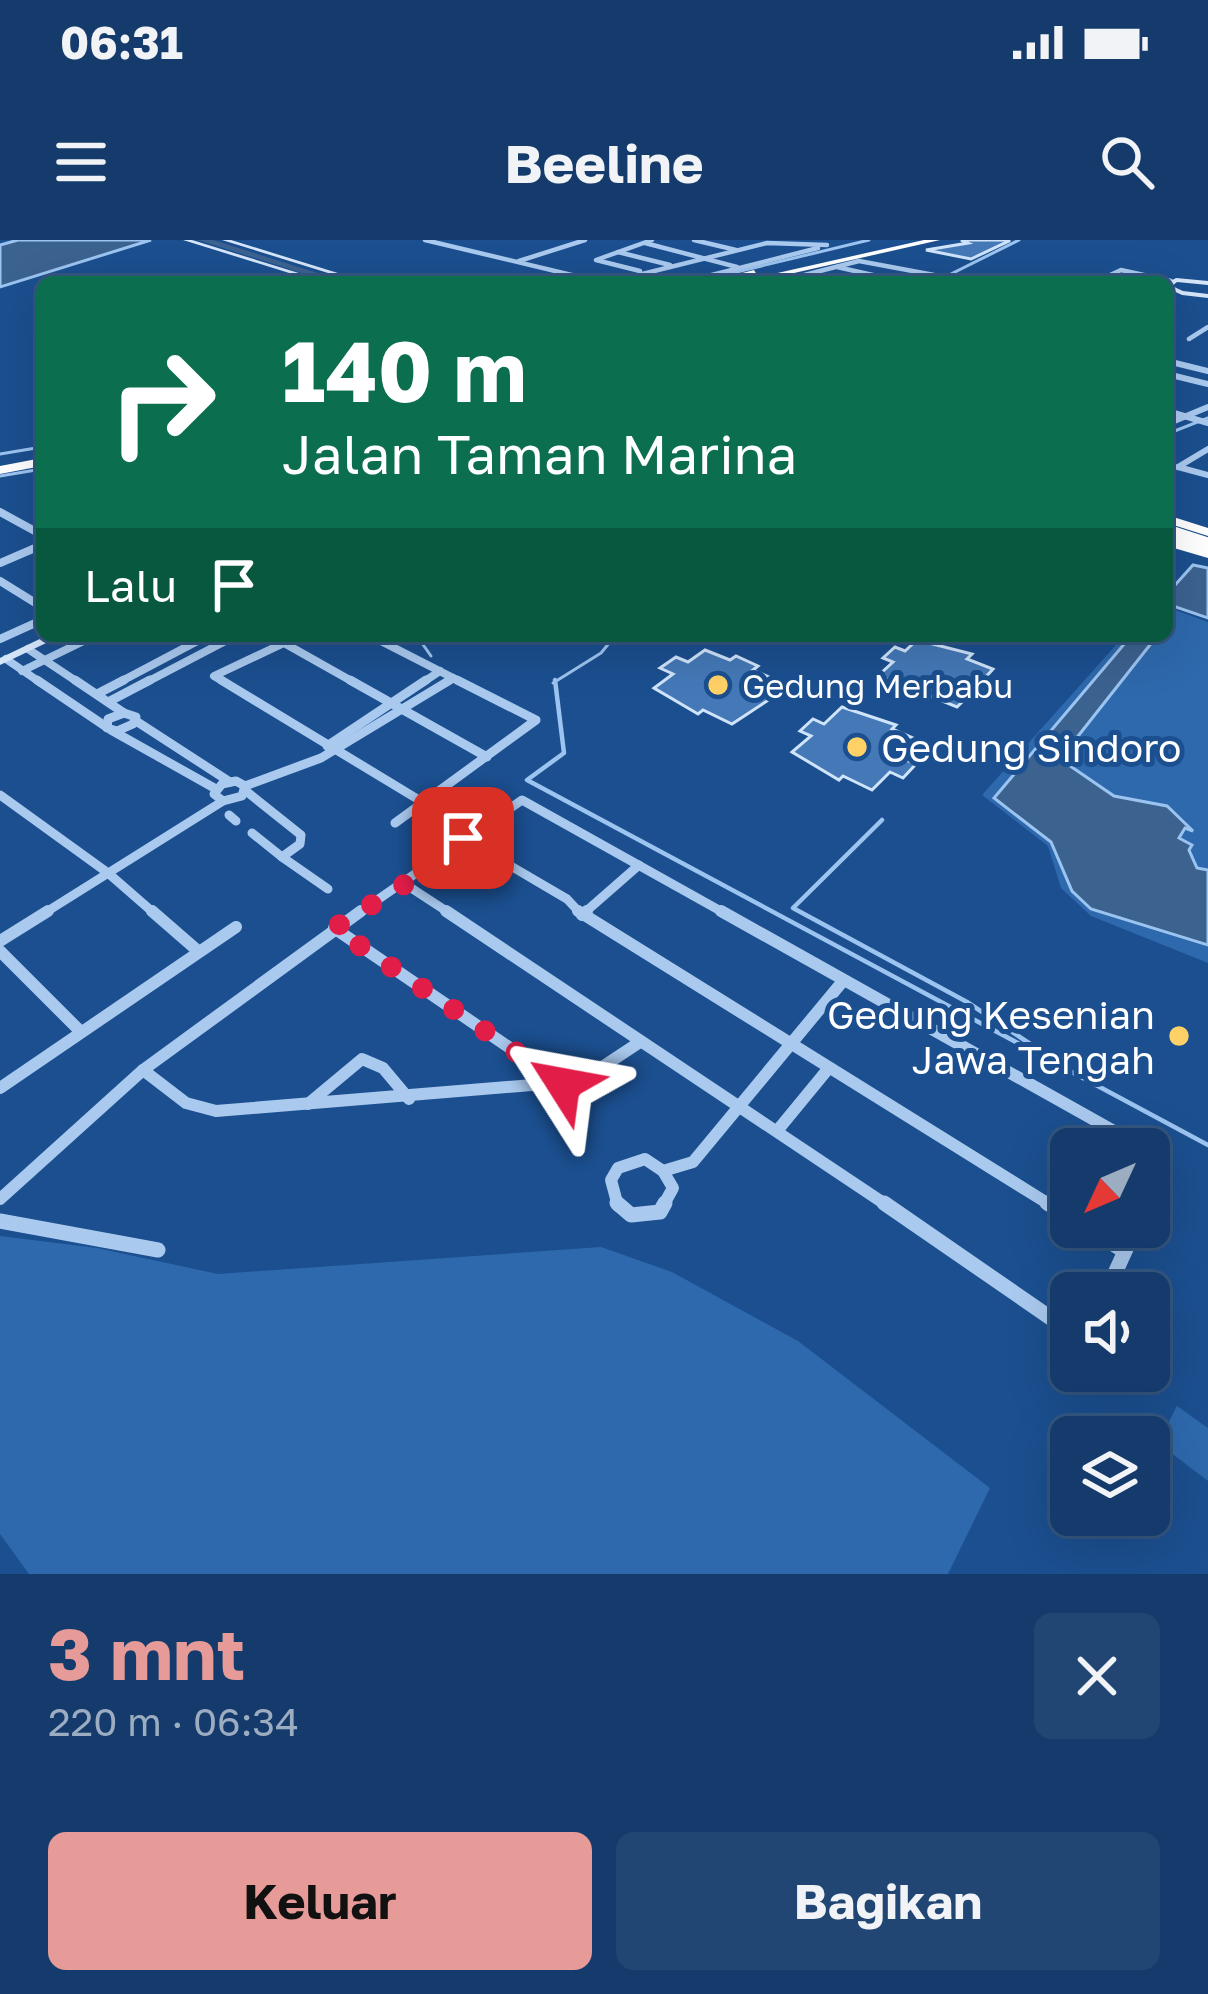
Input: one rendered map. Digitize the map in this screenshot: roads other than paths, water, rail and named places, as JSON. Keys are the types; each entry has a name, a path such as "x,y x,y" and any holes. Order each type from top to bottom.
{"highway":[{"path":"745,276 911,240"},
{"path":"762,276 857,251 935,240"},
{"path":"775,276 857,251"},
{"path":"0,467 36,461"}],"street":[{"path":"186,240 309,276"},
{"path":"225,240 327,276"},
{"path":"424,240 588,276"},
{"path":"519,261 585,240"},
{"path":"634,240 740,268"},
{"path":"694,240 739,250"},
{"path":"708,276 827,246 751,240"},
{"path":"646,272 596,260 648,241"},
{"path":"634,276 767,244"},
{"path":"617,252 673,266"},
{"path":"799,276 866,260 936,276"},
{"path":"519,261 578,276"},
{"path":"835,266 874,276"},
{"path":"1108,276 1121,270 1148,276"},
{"path":"859,276 866,274"},
{"path":"1173,281 1208,280"},
{"path":"1173,296 1208,296"},
{"path":"1208,328 1189,338 1208,344"},
{"path":"1173,362 1208,370"},
{"path":"1173,375 1208,384"},
{"path":"1198,422 1208,407"},
{"path":"1208,449 1176,465 1208,475"},
{"path":"0,512 36,536"},
{"path":"0,560 36,543"},
{"path":"0,581 36,603"},
{"path":"0,639 36,623"},
{"path":"2,657 36,637"},
{"path":"2,657 43,642"},
{"path":"22,671 82,642"},
{"path":"98,693 196,642"},
{"path":"110,701 223,642"},
{"path":"383,642 536,720 395,823"},
{"path":"424,802 214,676 282,643 487,758"},
{"path":"28,649 124,713"},
{"path":"2,657 108,728 216,789"},
{"path":"216,789 216,799 236,800 245,789 322,754 440,671"},
{"path":"334,746 453,678"},
{"path":"108,728 112,716 133,715 245,789 301,836 300,844 282,856"},
{"path":"108,728 123,730 136,721"},
{"path":"216,789 230,782"},
{"path":"0,795 108,873 198,951"},
{"path":"0,941 223,801"},
{"path":"0,1198 143,1070 515,801 528,802 1108,1128"},
{"path":"252,833 328,889"},
{"path":"463,838 1050,1205"},
{"path":"582,915 639,865"},
{"path":"405,884 640,1042 743,1105 1050,1318"},
{"path":"0,1088 236,927"},
{"path":"334,928 563,1084"},
{"path":"0,951 81,1032"},
{"path":"663,1171 693,1162 843,981"},
{"path":"143,1070 197,1109 307,1105 563,1084 592,1076 640,1042"},
{"path":"307,1105 362,1059 372,1059 383,1068 409,1099"},
{"path":"777,1131 828,1069"},
{"path":"645,1159 663,1171 673,1188 660,1212 631,1215 618,1207 611,1180 618,1168 645,1159"},
{"path":"0,1221 158,1250"},
{"path":"1119,1248 1124,1251"},
{"path":"1115,1272 1126,1248"}],"waterway":[{"path":"203,240 321,276"},
{"path":"720,276 869,240"},
{"path":"947,276 1019,240"},
{"path":"1173,432 1208,418"},
{"path":"0,454 36,448"},
{"path":"0,476 36,470"},
{"path":"421,642 431,656"},
{"path":"555,682 601,653 610,642"},
{"path":"555,682 564,753 527,780 1208,1145"},
{"path":"882,820 793,908 967,1002 1053,1059"}],"place":[{"name":"Gedung Merbabu","path":"718,685"},
{"name":"Gedung Sindoro","path":"857,747"},
{"name":"Gedung Kesenian Jawa Tengah","path":"1179,1036"}]}
